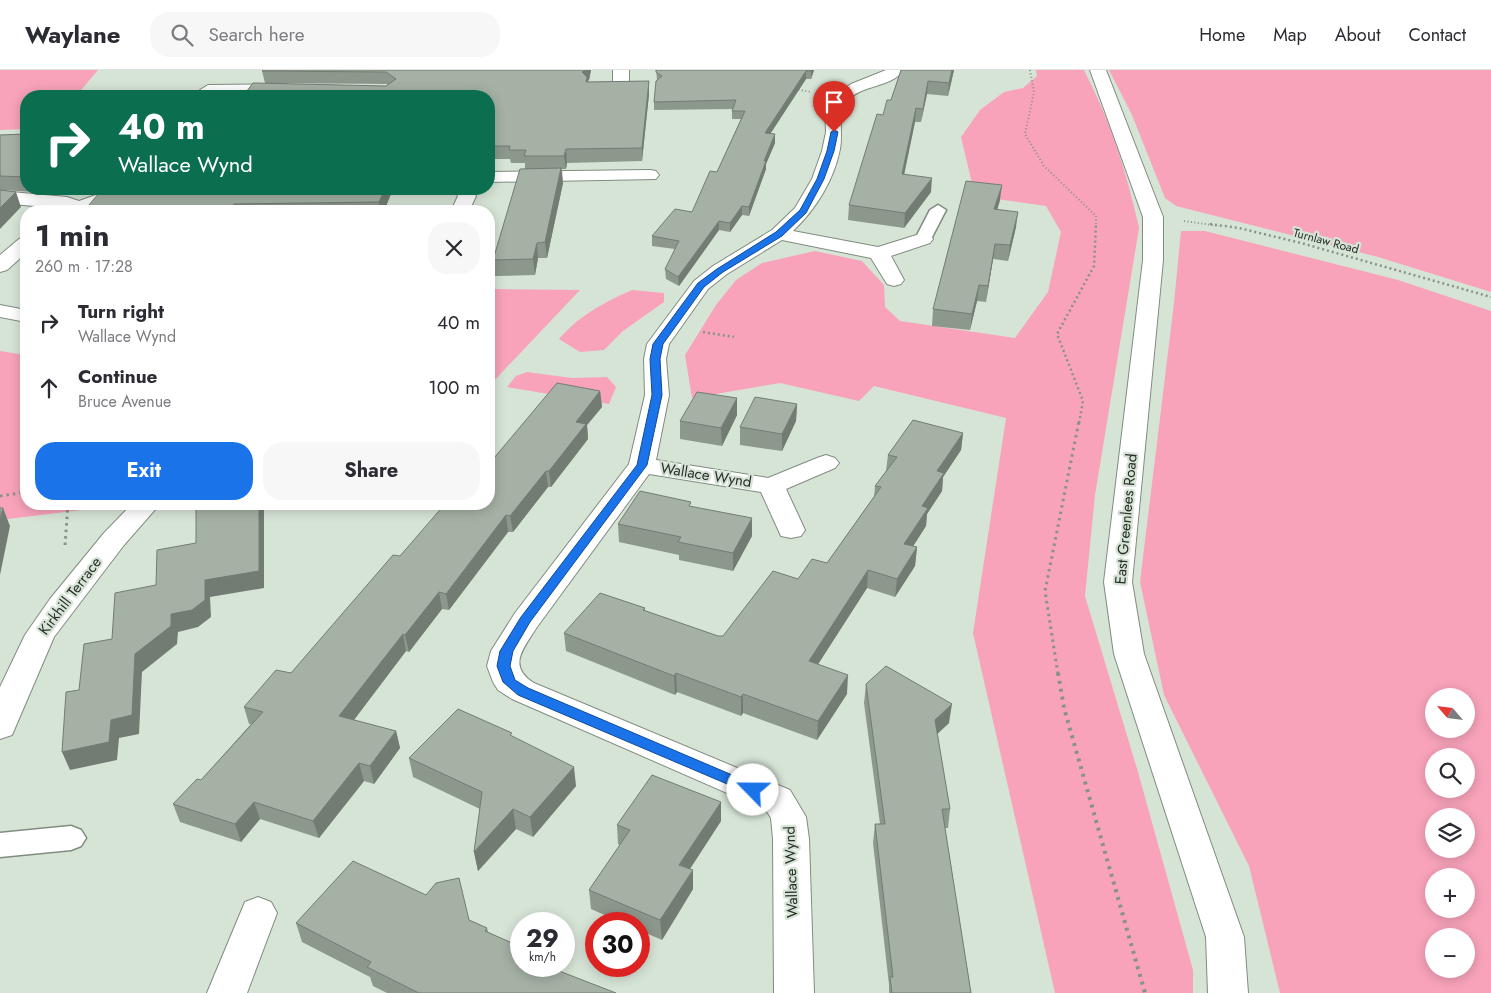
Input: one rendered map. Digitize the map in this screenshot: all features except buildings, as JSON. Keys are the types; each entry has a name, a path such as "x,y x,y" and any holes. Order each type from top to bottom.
{"street":[{"path":"841,97 857,87 887,76 896,70"},
{"name":"East Greenlees Road","path":"1098,70 1153,217 1153,260 1118,582 1129,654 1225,937 1228,993"},
{"path":"208,90 213,74"},
{"path":"603,85 626,79"},
{"path":"274,90 297,89"},
{"name":"Wallace Wynd","path":"794,993 791,839 788,817 778,800 523,692 509,682 503,666 506,651 526,620 642,465 657,395 655,359 658,344 701,285 720,270 779,234 804,211 821,179 831,151 834,132 833,110 841,97"},
{"path":"495,177 603,185 650,175"},
{"path":"84,205 96,201 142,195"},
{"path":"0,197 67,203 68,205"},
{"path":"779,234 878,254 923,239"},
{"path":"0,266 20,248"},
{"path":"878,254 894,280"},
{"path":"0,311 20,315"},
{"name":"Wallace Wynd","path":"642,465 770,486 826,463"},
{"name":"Wallace Wynd","path":"770,486 792,530"},
{"name":"Kirkhill Terrace","path":"0,728 4,712 40,635 60,606 108,546 141,510"},
{"path":"227,993 258,913"}],"lane":[{"path":"923,239 938,210"},
{"path":"0,845 70,838"}],"path":[{"path":"1030,70 1034,92 1025,134 1044,166 1096,216 1094,266 1056,334 1083,401 1045,591 1064,708 1146,993"},
{"path":"790,88 841,97"},
{"name":"Turnlaw Road","path":"1153,217 1239,228 1302,243 1491,297"},
{"path":"0,496 20,493"}],"shaded area":[{"path":"0,70 98,70 81,90 20,90 20,129 0,130"},
{"path":"1036,70 1084,70 1102,108 1117,147 1139,228 1095,495 1085,596 1138,772 1193,970 1193,993 1055,993 973,633 1006,418 874,386 859,401 780,383 692,398 685,355 716,305 736,280 762,263 815,251 862,261 884,285 885,307 900,321 1015,338 1048,292 1061,232 1046,206 975,196 961,137 980,110 1004,92 1023,88 1037,76"},
{"path":"1109,70 1491,70 1491,292 1378,257 1176,206 1165,198 1132,115"},
{"path":"1181,231 1205,231 1398,280 1491,311 1491,993 1280,993 1249,866 1164,695 1140,582"},
{"path":"495,289 580,290 495,380"},
{"path":"632,290 664,293 664,302 623,331 604,350 580,352 559,339 592,310"},
{"path":"0,351 20,354 20,510 81,510 0,520"},
{"path":"527,372 572,378 607,377 616,387 609,404 507,387 516,376"}],"route":[{"path":"753,790 523,692 509,682 503,666 506,651 526,620 642,465 657,395 655,359 658,344 701,285 720,270 779,234 804,211 821,179 831,151 834,132"}]}
